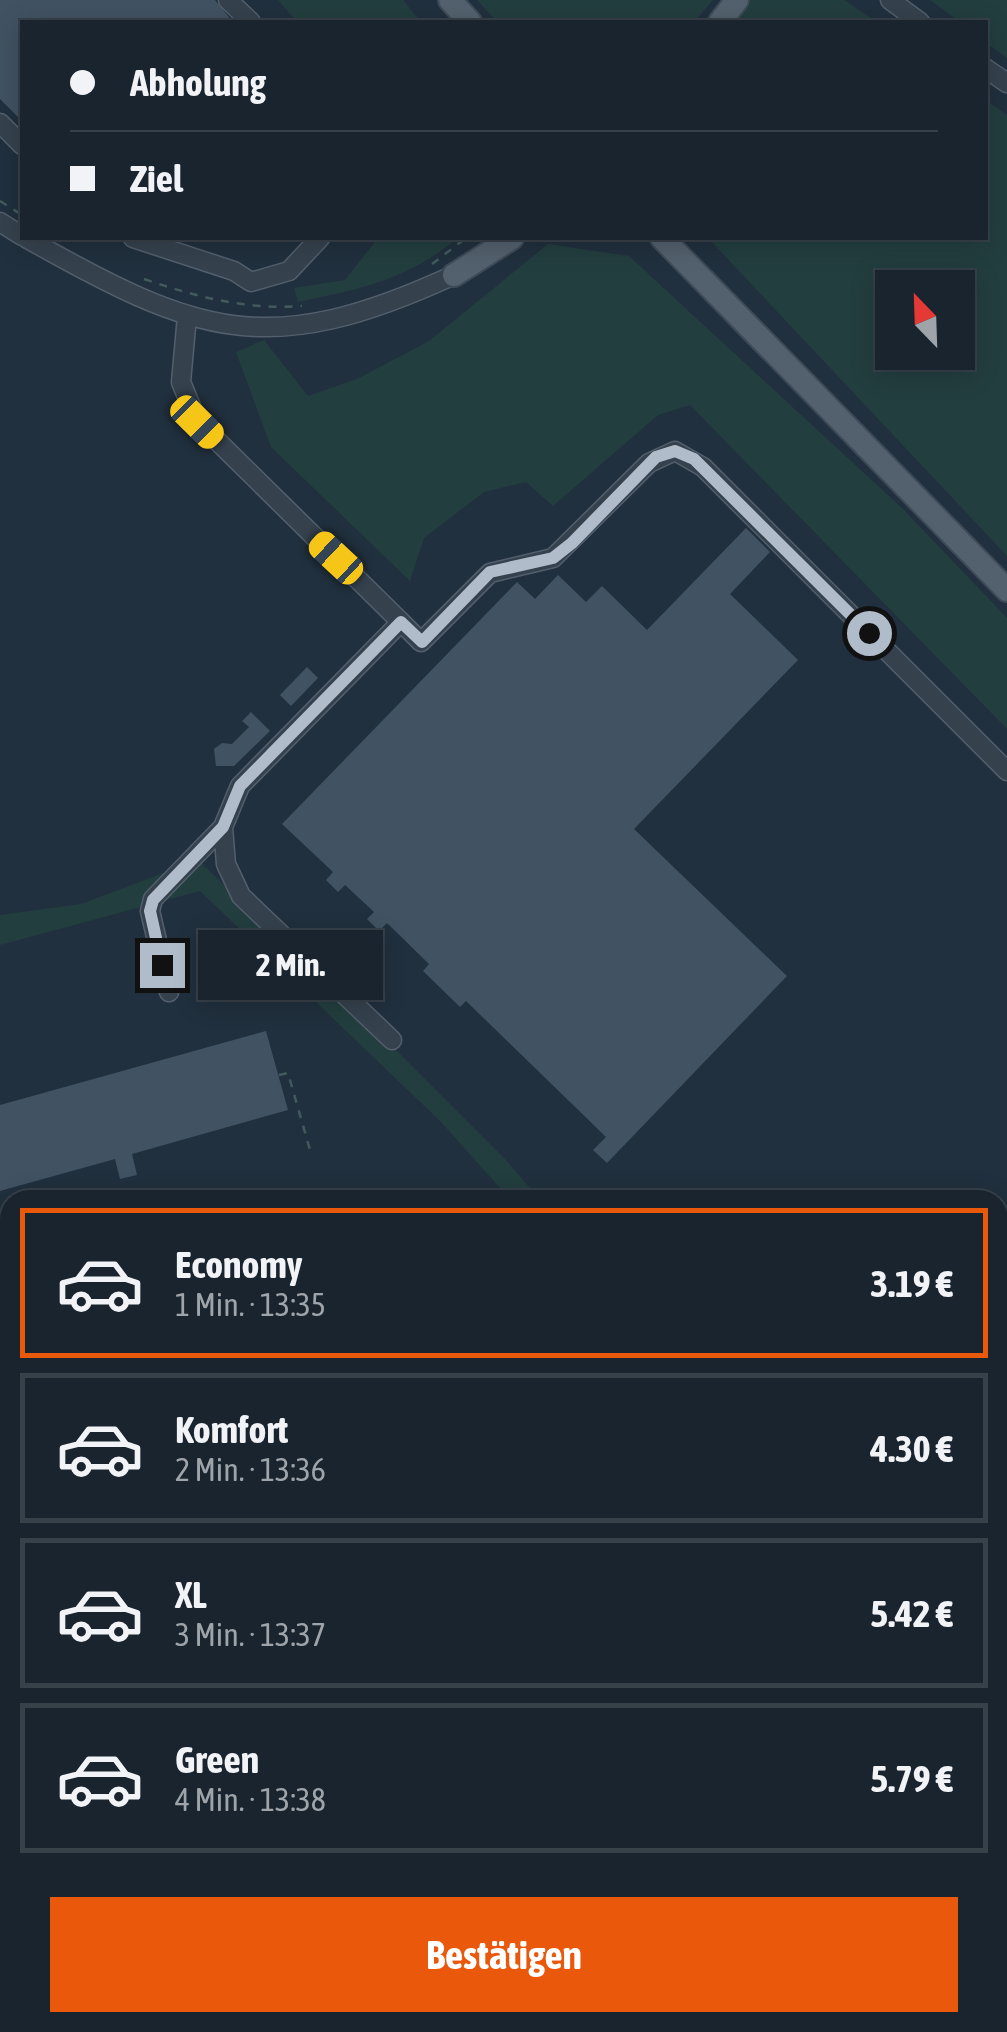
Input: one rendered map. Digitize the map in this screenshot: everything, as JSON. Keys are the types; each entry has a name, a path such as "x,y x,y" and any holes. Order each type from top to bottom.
{"main road":[{"path":"450,0 468,20"},
{"path":"722,20 738,0"},
{"path":"454,276 486,240"},
{"path":"454,276 509,240"},
{"path":"664,240 1007,590"}],"street":[{"path":"228,0 249,20"},
{"path":"890,0 917,20"},
{"path":"0,123 20,142"},
{"path":"31,240 122,290 187,316 252,329 306,326 386,304 454,276"},
{"path":"140,240 234,272 251,282 288,271 318,240"},
{"path":"187,316 180,382 197,422 422,642 490,572 553,558 649,463 675,451 702,468 1007,771"},
{"path":"169,992 150,911 153,900 223,827 240,786 401,622"},
{"path":"223,827 226,864 241,896 392,1040"}],"path":[{"path":"278,1076 288,1073 310,1150"}],"green space":[{"path":"278,0 403,0 419,20 295,20"},
{"path":"477,0 713,0 696,20 495,20"},
{"path":"751,0 844,0 874,20 735,20"},
{"path":"930,0 1007,0 1007,58 988,44 988,20 957,20"},
{"path":"988,101 1007,115 1007,556 710,240 988,240"},
{"path":"376,240 455,240 401,273 363,287 298,302 294,288 345,280"},
{"path":"548,244 629,256 904,510 1007,618 1007,729 690,405 658,415 553,506 526,482 484,492 424,538 410,581 271,447 236,352 264,340 308,396 357,379 429,341"},
{"path":"198,860 375,1029 532,1190 502,1190 440,1121 200,891 0,945 0,915 81,904"}],"building":[{"path":"0,0 215,0 231,20 20,20 20,119 0,99"},
{"path":"746,528 770,552 730,594 798,660 634,829 787,976 607,1163 593,1150 606,1137 466,1001 460,1007 423,971 429,964 387,923 379,931 367,919 374,912 345,885 338,892 326,880 333,872 282,824 517,582 535,599 558,575 586,602 602,586 647,630"},
{"path":"307,667 318,678 291,706 280,695"},
{"path":"251,712 270,731 234,766 216,766 214,749 222,743 232,744 249,727 242,721"},
{"path":"266,1031 288,1110 132,1154 137,1175 120,1179 115,1159 0,1190 0,1105"}],"route":[{"path":"162,965 150,911 153,900 223,827 227,809 240,786 372,649 401,622 422,642 490,572 519,562 553,558 656,457 675,451 694,459 869,633"}]}
